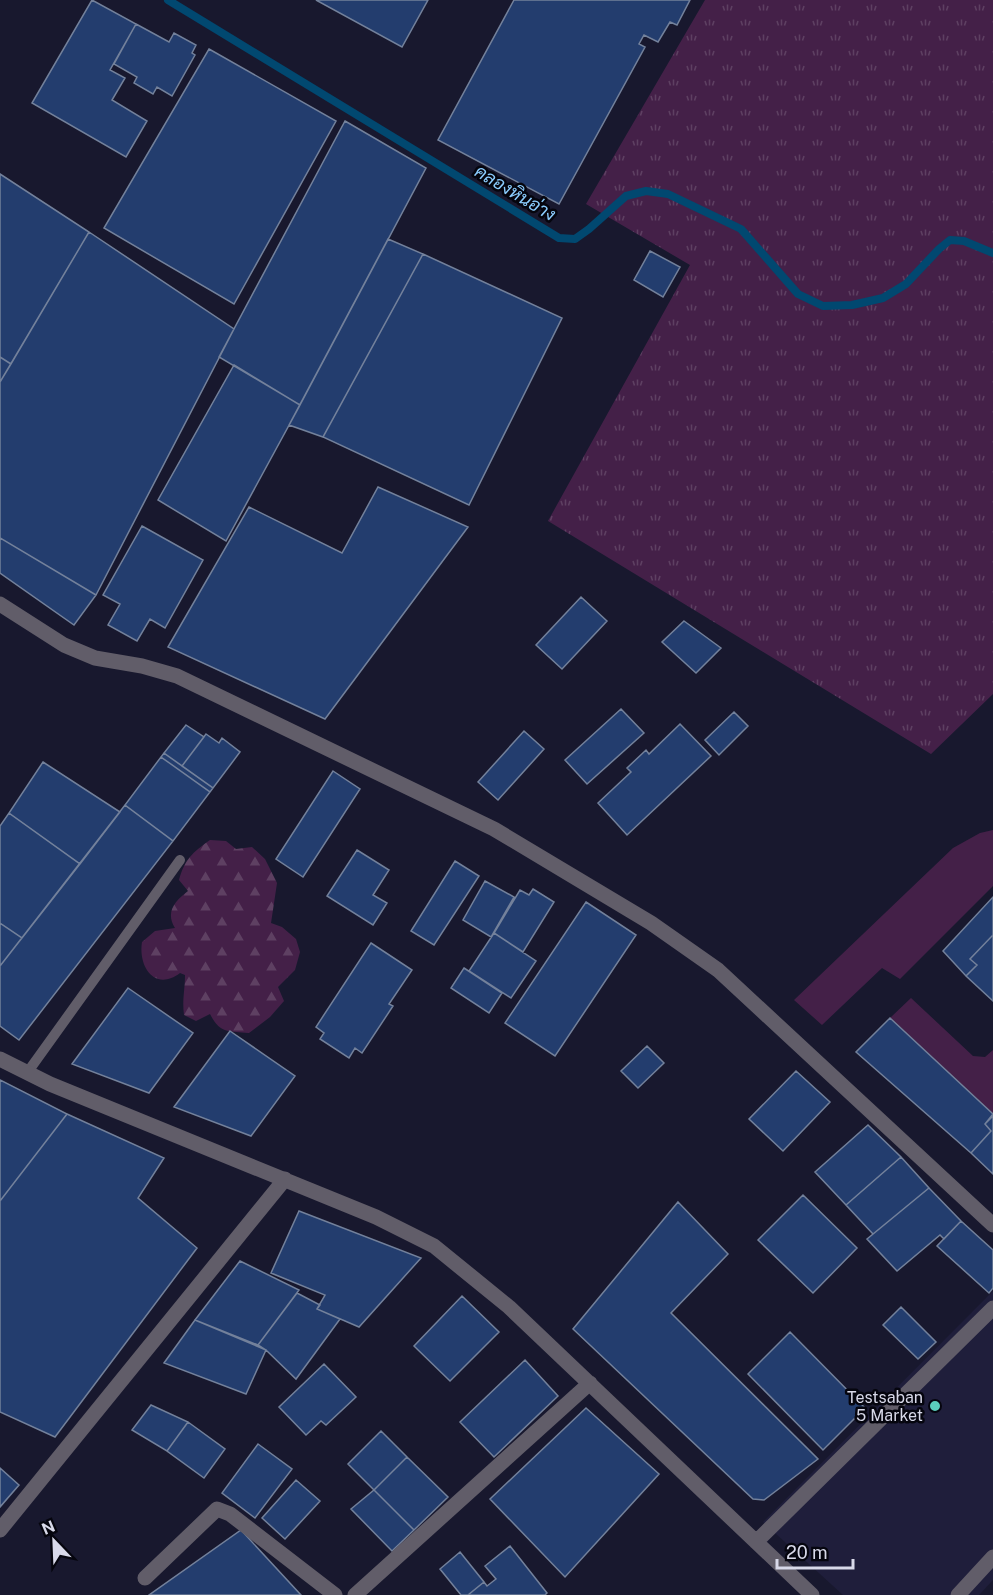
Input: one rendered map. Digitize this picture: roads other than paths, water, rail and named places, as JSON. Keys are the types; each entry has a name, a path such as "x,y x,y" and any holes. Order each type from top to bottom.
{"street":[{"path":"0,604 63,645 95,658 142,666 177,676 494,829 651,923 718,970 993,1225"},
{"path":"0,1059 27,1073 376,1217 434,1246 509,1307 812,1595"},
{"path":"0,1530 285,1179"},
{"path":"756,1542 993,1308"},
{"path":"355,1595 590,1383"},
{"path":"145,1578 217,1509 230,1514 335,1595"},
{"path":"958,1595 993,1557"}],"lane":[{"path":"27,1073 180,860"}],"waterway":[{"name":"คลองหินอ่าง","path":"168,0 559,238 575,239 626,196 646,191 668,194 741,229 798,294 823,306 852,305 883,298 906,284 950,240 964,241 993,253"}],"place":[{"name":"Testsaban 5 Market","path":"935,1406"}]}
